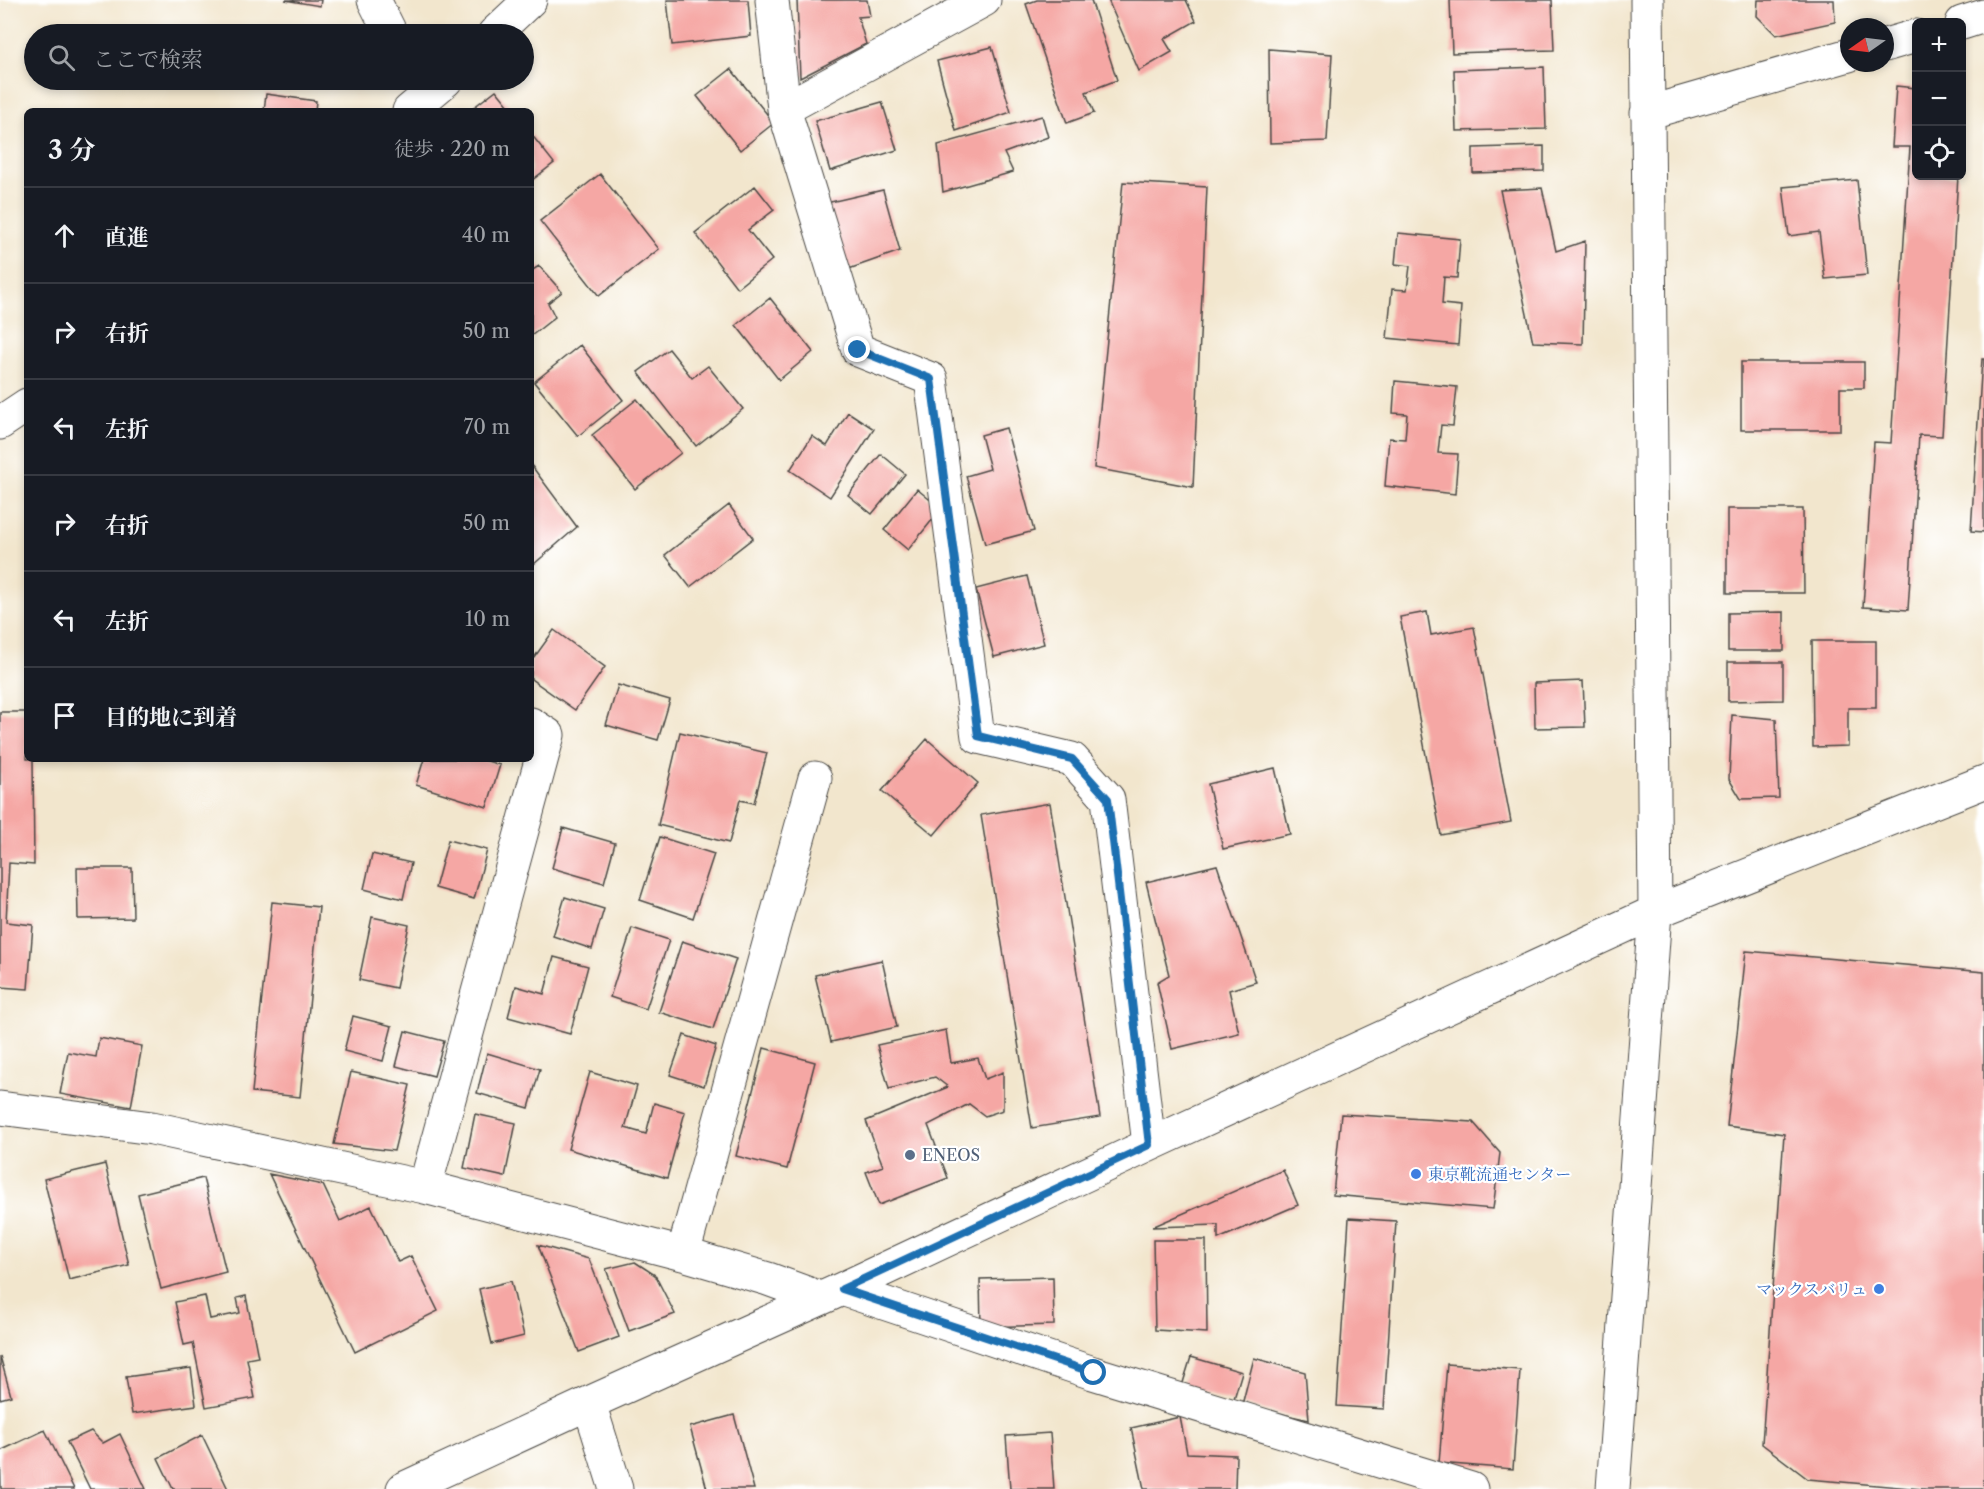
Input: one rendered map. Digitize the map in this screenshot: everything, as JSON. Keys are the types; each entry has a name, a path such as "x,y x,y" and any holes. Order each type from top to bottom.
{"street":[{"path":"374,0 386,24"},
{"path":"505,24 531,0"},
{"path":"772,0 784,109 858,350 931,379 978,736 1072,759 1108,799 1149,1145"},
{"path":"784,109 984,0"},
{"path":"1613,1489 1655,912 1647,0"},
{"path":"1966,22 1984,16"},
{"path":"1894,42 1912,37"},
{"path":"1647,113 1840,58"},
{"path":"0,423 24,407"},
{"path":"425,1187 548,735 534,726"},
{"path":"683,1254 815,778"},
{"path":"403,1489 831,1294 1655,912 1984,782"},
{"path":"0,1108 152,1128 425,1187 831,1294 1471,1489"},
{"path":"589,1403 616,1489"}],"building":[{"path":"285,0 321,0 320,6"},
{"path":"667,0 748,0 751,36 672,45"},
{"path":"797,0 867,0 870,16 858,17 866,44 800,78"},
{"path":"1037,0 1091,0 1117,80 1086,92 1094,113 1067,123 1026,4"},
{"path":"1108,0 1186,0 1196,21 1164,39 1172,52 1139,71"},
{"path":"1450,0 1552,0 1554,50 1452,53"},
{"path":"1758,0 1834,0 1835,22 1776,35 1757,16"},
{"path":"992,47 1011,112 956,131 937,61"},
{"path":"1269,49 1332,54 1327,141 1270,143"},
{"path":"1544,67 1546,129 1456,131 1454,70"},
{"path":"731,69 774,123 740,150 697,96"},
{"path":"1896,86 1912,88 1912,180 1958,180 1942,436 1919,435 1908,610 1863,607 1874,442 1891,443 1910,147 1892,147"},
{"path":"496,90 511,108 473,108"},
{"path":"266,94 316,101 315,108 264,108"},
{"path":"882,102 897,150 830,171 815,121"},
{"path":"1042,116 1048,137 1004,153 1013,172 943,192 938,145"},
{"path":"534,138 554,163 534,179"},
{"path":"1544,146 1544,171 1473,173 1473,148"},
{"path":"600,174 659,249 599,296 540,221"},
{"path":"1857,180 1867,275 1825,279 1819,232 1789,236 1783,187"},
{"path":"1123,182 1207,187 1193,487 1094,468"},
{"path":"755,186 774,210 748,230 772,260 737,288 695,233"},
{"path":"1542,188 1556,251 1585,241 1583,344 1533,342 1500,190"},
{"path":"883,190 900,251 846,270 826,203"},
{"path":"1398,233 1460,239 1457,278 1444,277 1442,304 1461,306 1458,345 1387,338 1392,289 1407,290 1410,266 1395,264"},
{"path":"539,266 562,292 548,303 555,317 534,334 534,269"},
{"path":"770,298 813,352 779,380 736,325"},
{"path":"580,345 623,400 578,436 534,382"},
{"path":"669,349 692,378 708,366 743,409 696,446 638,372"},
{"path":"1982,359 1984,359 1984,532 1971,531"},
{"path":"1741,362 1864,362 1864,388 1840,388 1840,430 1741,430"},
{"path":"1395,381 1457,387 1453,426 1441,425 1438,453 1458,454 1455,494 1385,486 1389,438 1405,439 1407,414 1393,413"},
{"path":"637,399 681,453 635,489 592,435"},
{"path":"848,412 874,429 830,497 790,470 812,436 827,446"},
{"path":"1006,428 1034,531 985,544 966,476 990,469 981,435"},
{"path":"881,454 905,474 872,514 848,495"},
{"path":"534,469 577,527 534,564"},
{"path":"917,489 941,509 908,550 884,530"},
{"path":"729,505 753,538 690,587 665,555"},
{"path":"1727,509 1803,509 1804,593 1727,593"},
{"path":"1027,576 1044,644 994,657 976,589"},
{"path":"1427,612 1431,635 1474,627 1511,822 1441,835 1400,617"},
{"path":"1784,612 1784,651 1728,651 1728,613"},
{"path":"554,630 605,667 575,710 534,681 534,658"},
{"path":"1812,641 1876,641 1876,708 1848,708 1848,746 1813,747"},
{"path":"1728,662 1783,662 1783,700 1728,701"},
{"path":"1583,681 1585,727 1535,728 1534,683"},
{"path":"618,685 670,700 658,740 606,725"},
{"path":"0,712 24,712 24,762 33,762 34,865 9,863 6,922 33,925 28,989 0,987"},
{"path":"1732,715 1776,719 1779,798 1741,799 1729,779"},
{"path":"680,732 767,753 754,803 740,800 729,843 658,825"},
{"path":"927,739 978,783 934,835 882,791"},
{"path":"423,762 490,762 500,765 487,807 416,785"},
{"path":"1275,768 1290,834 1223,849 1208,784"},
{"path":"1050,803 1100,1117 1032,1128 981,815"},
{"path":"563,828 615,843 604,883 552,868"},
{"path":"660,837 714,854 693,918 640,900"},
{"path":"448,840 487,850 474,899 435,888"},
{"path":"372,854 411,863 403,899 364,889"},
{"path":"1217,865 1256,982 1229,990 1239,1033 1172,1049 1157,982 1169,975 1146,882"},
{"path":"77,868 132,868 133,918 78,919"},
{"path":"565,897 604,909 592,949 553,936"},
{"path":"272,902 319,907 300,1097 252,1092"},
{"path":"372,917 409,925 396,988 359,980"},
{"path":"632,928 669,940 646,1009 610,997"},
{"path":"682,941 736,959 713,1029 659,1012"},
{"name":"マックスバリュ","path":"1746,951 1984,972 1984,1489 1922,1489 1808,1479 1762,1444 1784,1134 1727,1126"},
{"path":"554,957 588,966 570,1034 508,1017 516,986 544,994"},
{"path":"882,960 897,1027 831,1042 815,975"},
{"path":"353,1016 392,1026 383,1061 344,1051"},
{"path":"946,1030 951,1063 978,1058 985,1079 1003,1072 1003,1110 985,1116 969,1104 928,1125 948,1178 879,1205 866,1172 883,1166 866,1121 948,1087 935,1077 889,1089 877,1045"},
{"path":"405,1031 444,1041 434,1076 396,1066"},
{"path":"684,1035 716,1046 704,1086 670,1075"},
{"path":"99,1038 142,1046 131,1107 60,1094 68,1052 96,1057"},
{"path":"764,1048 815,1062 787,1169 736,1156"},
{"path":"487,1053 540,1069 529,1108 477,1093"},
{"path":"351,1072 410,1085 394,1151 334,1144"},
{"path":"590,1072 637,1086 625,1128 646,1134 654,1103 685,1112 667,1178 568,1149"},
{"path":"475,1114 516,1123 505,1177 464,1168"},
{"name":"東京靴流通センター","path":"1341,1114 1473,1122 1500,1153 1493,1209 1333,1195"},
{"path":"105,1164 129,1265 69,1280 44,1179"},
{"path":"1283,1170 1298,1205 1218,1239 1218,1225 1152,1227"},
{"path":"269,1174 323,1185 340,1221 371,1206 398,1262 411,1256 438,1311 355,1352"},
{"path":"203,1178 226,1272 161,1289 138,1194"},
{"path":"1349,1218 1396,1221 1384,1409 1337,1406"},
{"path":"1153,1240 1206,1240 1207,1333 1155,1330"},
{"path":"538,1245 589,1259 619,1337 579,1352"},
{"path":"635,1262 655,1275 675,1314 629,1331 606,1269"},
{"path":"1053,1277 1054,1325 981,1327 980,1279"},
{"path":"511,1281 524,1336 492,1344 479,1289"},
{"path":"205,1296 210,1319 240,1313 237,1298 246,1296 258,1357 247,1359 255,1398 206,1407 193,1343 184,1345 175,1302"},
{"path":"0,1356 11,1396 0,1399"},
{"path":"1191,1357 1242,1372 1233,1402 1182,1386"},
{"path":"1254,1358 1305,1372 1309,1420 1242,1405"},
{"path":"1447,1364 1520,1370 1513,1469 1439,1463"},
{"path":"191,1368 196,1405 132,1414 126,1377"},
{"path":"734,1415 754,1489 707,1489 690,1427"},
{"path":"1180,1417 1187,1453 1236,1455 1235,1489 1144,1489 1131,1428"},
{"path":"45,1430 74,1489 1,1489 0,1451"},
{"path":"91,1431 103,1443 120,1434 146,1489 90,1489 67,1442"},
{"path":"1050,1433 1054,1489 1010,1489 1006,1436"},
{"path":"202,1435 228,1489 173,1489 158,1458"}],"place":[{"name":"ENEOS","path":"910,1155"},
{"name":"東京靴流通センター","path":"1416,1174"},
{"name":"マックスバリュ","path":"1879,1289"}],"route":[{"path":"858,350 931,379 978,736 1072,759 1108,799 1149,1145 842,1289 1094,1373"}]}
